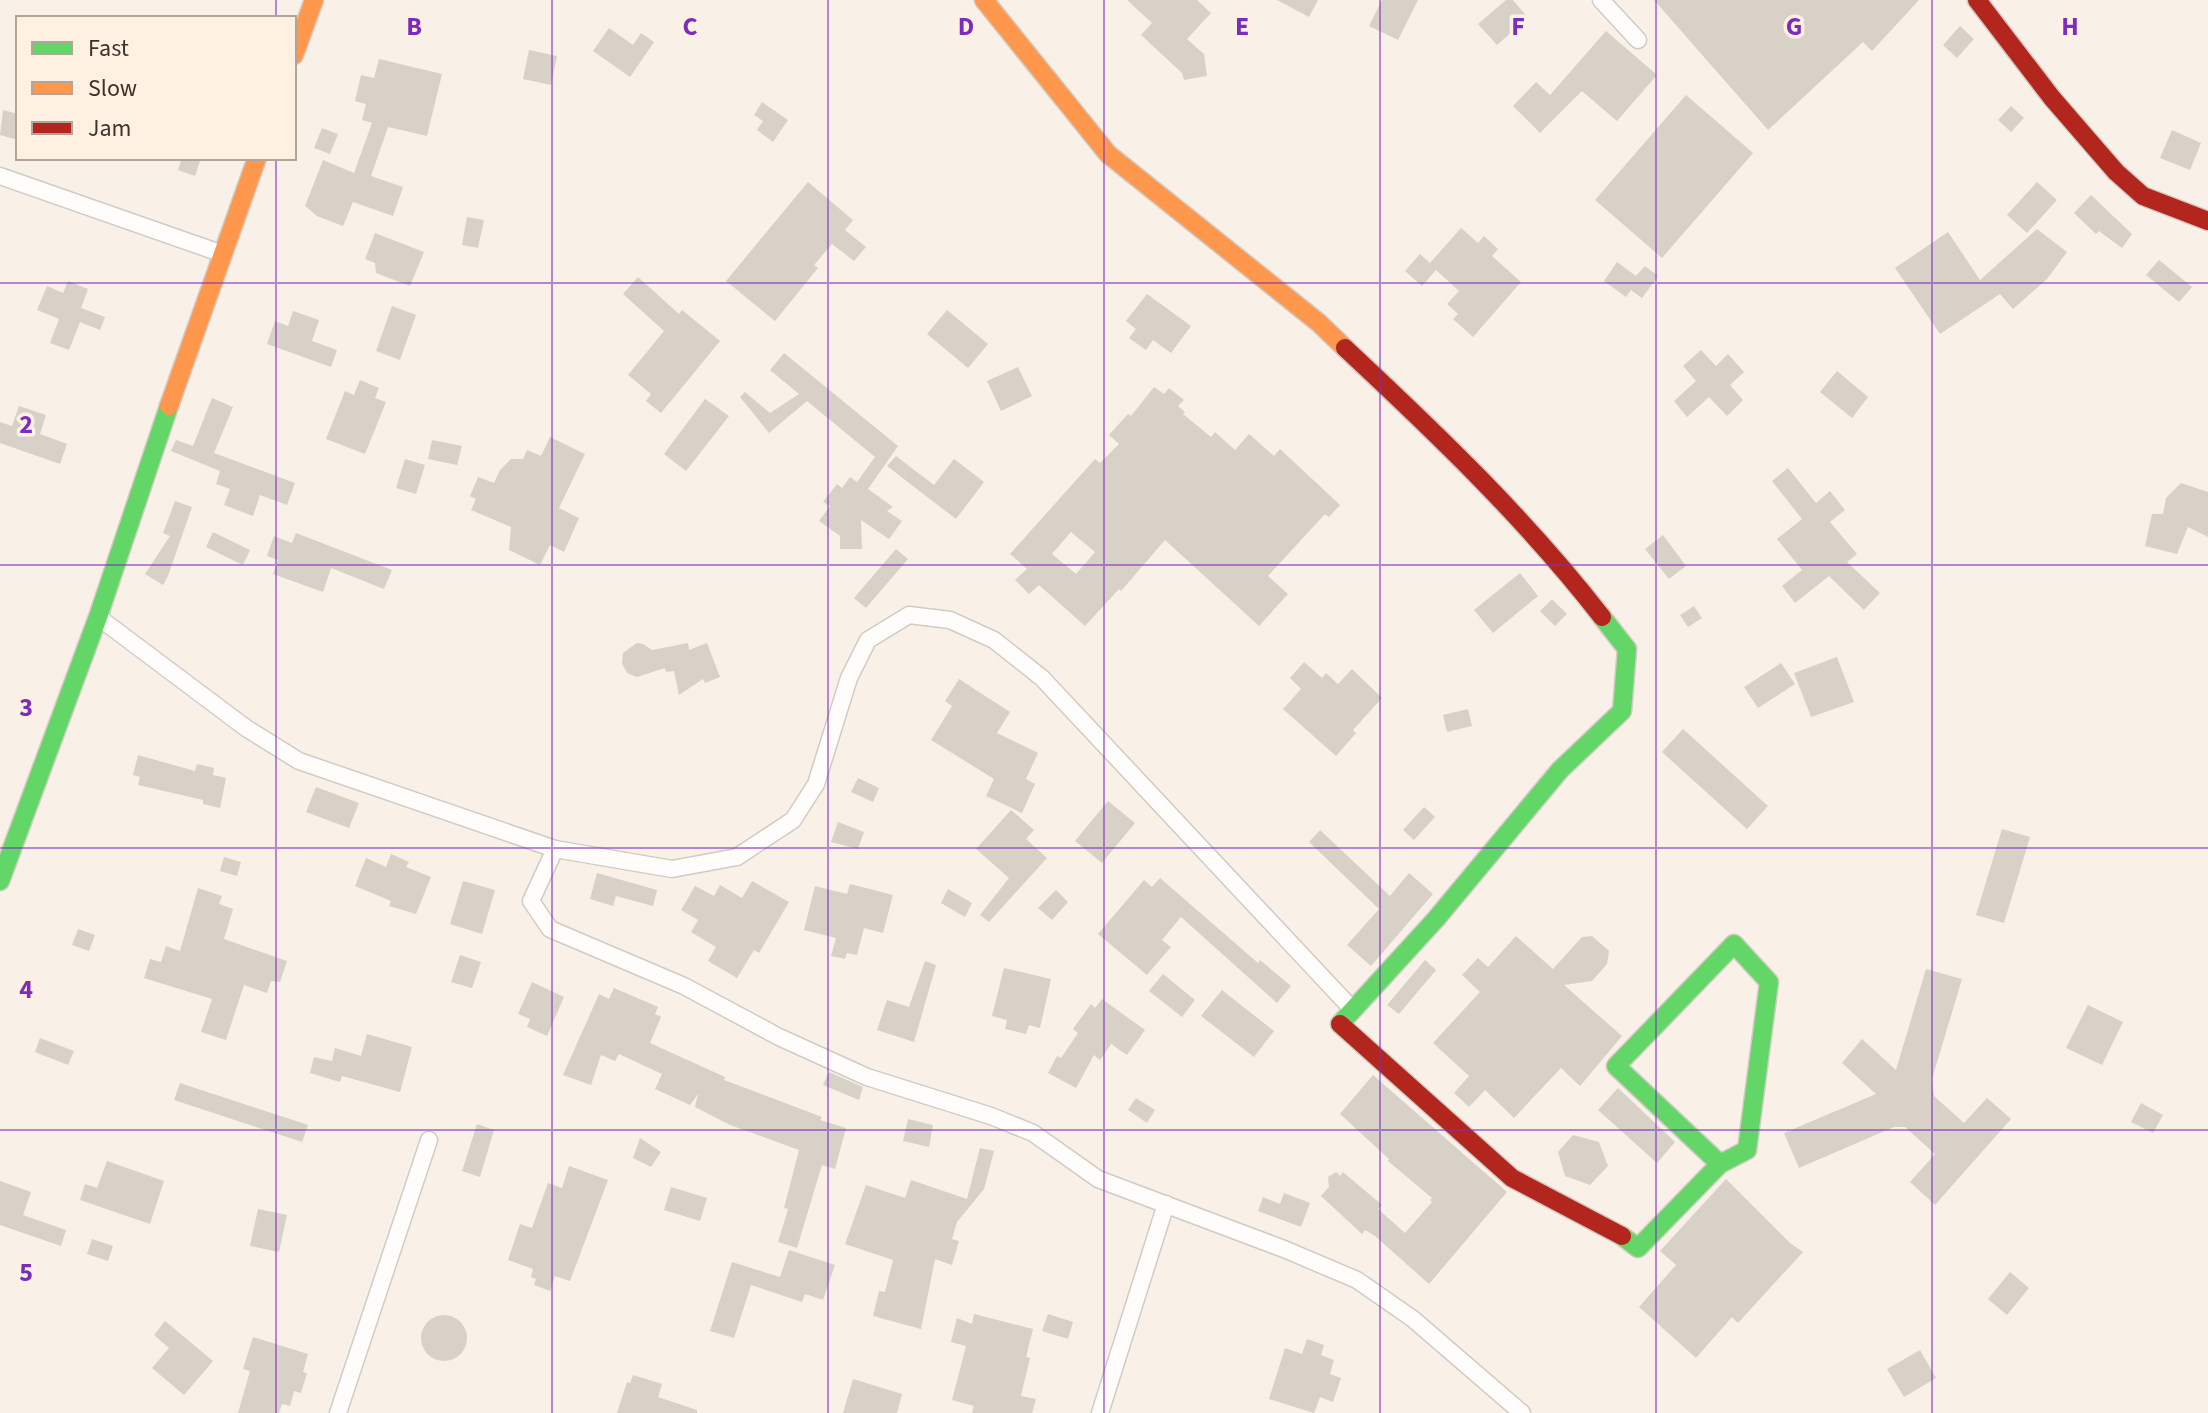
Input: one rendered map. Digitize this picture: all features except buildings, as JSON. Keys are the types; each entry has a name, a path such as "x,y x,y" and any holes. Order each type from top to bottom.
{"street":[{"path":"296,50 314,0"},
{"path":"984,0 1108,154 1319,323 1458,454 1574,581 1627,649 1622,711 1560,770 1436,919 1339,1023 1512,1178 1638,1248 1720,1164 1747,1150 1769,982 1734,944 1616,1066 1720,1164"},
{"path":"1601,0 1638,40"},
{"path":"1977,0 2052,98 2116,172 2143,196 2208,221"},
{"path":"0,881 98,617 160,430 256,160"},
{"path":"0,176 223,254"},
{"path":"98,617 246,728 299,761 555,849 672,869 737,857 793,820 816,784 849,678 868,640 909,615 950,620 994,640 1042,678 1352,1009"},
{"path":"555,849 531,901 550,929 684,986 779,1037 867,1077 991,1116 1033,1133 1098,1179 1357,1280 1413,1319 1522,1413"},
{"path":"338,1413 429,1140"},
{"path":"1100,1413 1166,1204"}],"traffic: fast":[{"path":"0,881 98,617 169,406"},
{"path":"1340,1024 1436,919 1560,770 1622,711 1627,649 1602,617"},
{"path":"1622,1236 1638,1248 1720,1164 1747,1150 1769,982 1734,944 1616,1066 1720,1164"}],"traffic: slow":[{"path":"296,50 314,0"},
{"path":"984,0 1108,154 1319,323 1345,348"},
{"path":"169,406 256,160"}],"traffic: jam":[{"path":"1977,0 2052,98 2116,172 2143,196 2208,221"},
{"path":"1345,348 1511,511 1602,617"},
{"path":"1340,1024 1512,1178 1622,1236"}]}
